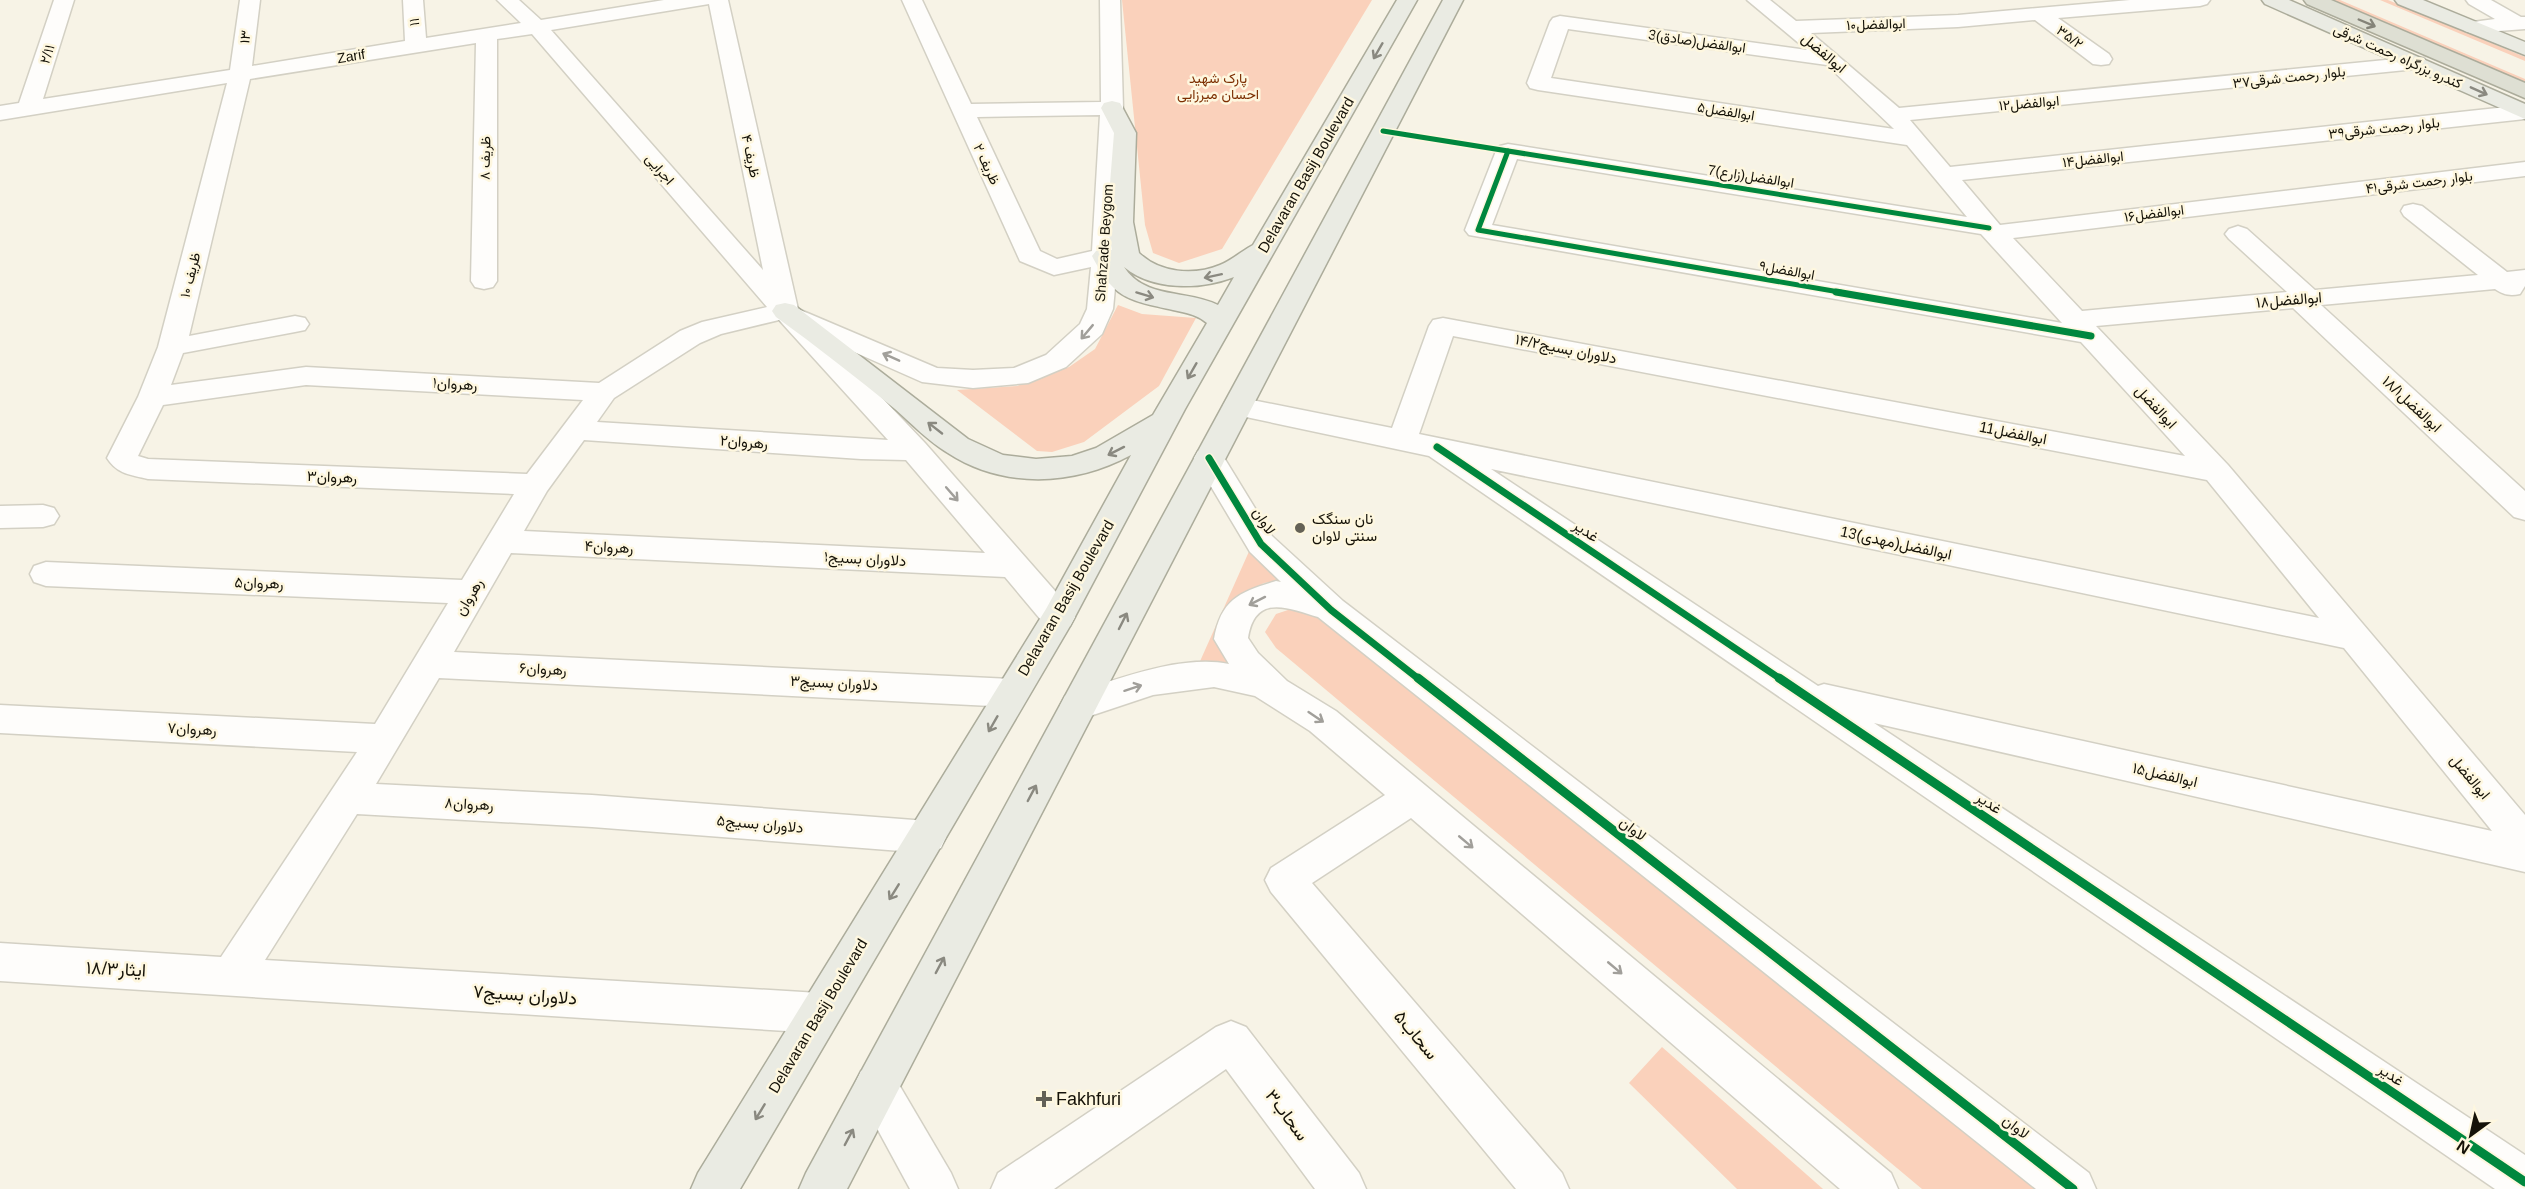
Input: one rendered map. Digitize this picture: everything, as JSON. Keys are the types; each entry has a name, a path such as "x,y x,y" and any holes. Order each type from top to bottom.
{"highway":[{"path":"2314,0 2525,91"},
{"path":"2364,0 2525,68"}],"main road":[{"name":"Delavaran Basij Boulevard","path":"714,1189 1058,617 1165,419 1407,0"},
{"path":"822,1189 1453,0"},
{"name":"کندرو بزرگراه رحمت شرقی","path":"2272,0 2525,112"},
{"path":"2404,0 2525,49"},
{"path":"1112,108 1125,133 1122,226 1124,246 1128,256 1151,272 1171,277 1202,279 1227,272 1246,262 1263,248"},
{"path":"1105,256 1121,283 1129,290 1206,309 1222,321"},
{"path":"785,311 833,345 965,451 993,463 1019,470 1078,464 1106,456 1127,445 1165,419"}],"street":[{"name":"۲/۱۱","path":"29,108 64,0"},
{"name":"۱۳","path":"240,74 250,0"},
{"name":"۱۱","path":"413,0 416,45"},
{"name":"اجرایی","path":"507,0 536,26 785,311 914,450 1058,617"},
{"name":"Zarif","path":"0,113 536,26 596,9 702,0"},
{"name":"ظریف ۴","path":"718,0 785,311"},
{"name":"ظریف ۲","path":"912,0 1029,256 1054,267 1105,256"},
{"name":"Shahzade Beygom","path":"785,311 932,376 973,379 1018,377 1056,361 1092,328 1100,309 1105,256 1112,108 1110,0"},
{"name":"ابوالفضل","path":"1757,0 1833,60 1894,115 1991,230 2217,472 2355,638 2513,812 2525,843"},
{"path":"1938,0 1958,21"},
{"name":"ابوالفضل۱۰","path":"1793,27 1958,21 2200,0"},
{"path":"2476,0 2521,23"},
{"name":"۳۵/۲","path":"2038,14 2101,59"},
{"name":"3ابوالفضل(صادق)","path":"1538,83 1560,22 1833,60"},
{"path":"2472,27 2521,23"},
{"name":"ظریف ۸","path":"484,281 487,34"},
{"name":"بلوار رحمت شرقی۳۷","path":"2163,90 2416,63"},
{"name":"ظریف ۱۰","path":"130,465 122,458 152,398 172,347 240,74"},
{"name":"ابوالفضل۵","path":"1538,83 1913,139"},
{"name":"ابوالفضل۱۲","path":"1894,115 2163,90"},
{"path":"963,111 1112,108"},
{"name":"بلوار رحمت شرقی۳۹","path":"2243,143 2525,112"},
{"name":"ابوالفضل۱۴","path":"1943,175 2243,143"},
{"name":"ابوالفضل۹","path":"1508,151 1478,230 2083,328"},
{"name":"7ابوالفضل(زارع)","path":"1508,151 1991,230"},
{"name":"بلوار رحمت شرقی۴۱","path":"2314,194 2525,169"},
{"name":"ابوالفضل۱۶","path":"1991,230 2314,194"},
{"path":"2413,211 2514,279 2525,298"},
{"name":"ابوالفضل۱۸/۱","path":"2238,234 2525,509"},
{"name":"ابوالفضل۱۸","path":"2083,328 2304,299 2514,279"},
{"name":"رهروان","path":"232,976 385,739 535,485 604,392 690,337 712,328 785,311"},
{"path":"172,347 295,324"},
{"name":"۱۴/۲دلاوران بسیج","path":"1419,444 1443,326 1808,395"},
{"name":"رهروان۱","path":"152,398 306,376 604,392"},
{"name":"11ابوالفضل","path":"1808,395 2217,472"},
{"name":"غدیر","path":"1237,406 1419,444 1804,694 2525,1182"},
{"name":"رهروان۲","path":"574,430 861,449 914,450"},
{"name":"13ابوالفضل(مهدی)","path":"1419,444 2355,638"},
{"name":"لاوان","path":"1209,458 1262,544 1331,610 2073,1189"},
{"name":"رهروان۳","path":"130,465 159,470 535,485"},
{"path":"0,517 43,516"},
{"name":"رهروان۴","path":"503,541 715,553"},
{"name":"دلاوران بسیج۱","path":"715,553 1015,566"},
{"name":"رهروان۵","path":"46,574 472,592"},
{"path":"1276,691 1246,662 1231,639 1234,621 1251,602 1276,593 1299,597 1331,610"},
{"name":"رهروان۶","path":"430,664 656,674"},
{"name":"دلاوران بسیج۳","path":"656,674 1011,693"},
{"path":"1078,706 1152,682 1214,674 1264,684 1276,691 1323,721 1875,1189"},
{"name":"ابوالفضل۱۵","path":"1804,694 2525,855"},
{"name":"رهروان۷","path":"0,719 385,739"},
{"name":"۵سحاب","path":"1413,797 1285,880 1546,1189"},
{"name":"رهروان۸","path":"345,798 592,811"},
{"name":"دلاوران بسیج۵","path":"592,811 927,837"},
{"name":"ایثار۱۸/۳","path":"0,962 232,976"},
{"name":"دلاوران بسیج۷","path":"232,976 819,1013"},
{"name":"۳سحاب","path":"1014,1189 1231,1041 1343,1189"},
{"path":"876,1086 935,1189"}],"green space":[{"name":"پارک شهید احسان میرزایی","path":"1122,0 1372,0 1222,249 1179,263 1153,253 1145,225"},
{"path":"2326,0 2340,0 2525,79 2525,86"},
{"path":"2380,0 2388,0 2525,57 2525,61"},
{"path":"1118,305 1142,314 1196,318 1159,386 1084,442 1052,452 1037,451 957,390 1017,386 1069,367 1095,349"},
{"path":"1251,547 1284,580 1264,583 1249,591 1242,665 1197,668"},
{"path":"1297,607 1323,618 2052,1189 1922,1189 1276,648 1265,632 1276,614"},
{"path":"1662,1047 1823,1189 1737,1189 1629,1083"}],"cycle path":[{"path":"1383,131 1989,228"},
{"path":"1508,151 1478,230 2091,336"},
{"path":"1437,447 2525,1182"},
{"path":"1209,458 1261,544 1331,610 2073,1189"}],"place":[{"name":"نان سنگک سنتی لاوان","path":"1300,528"},
{"name":"Fakhfuri","path":"1044,1099"}]}
